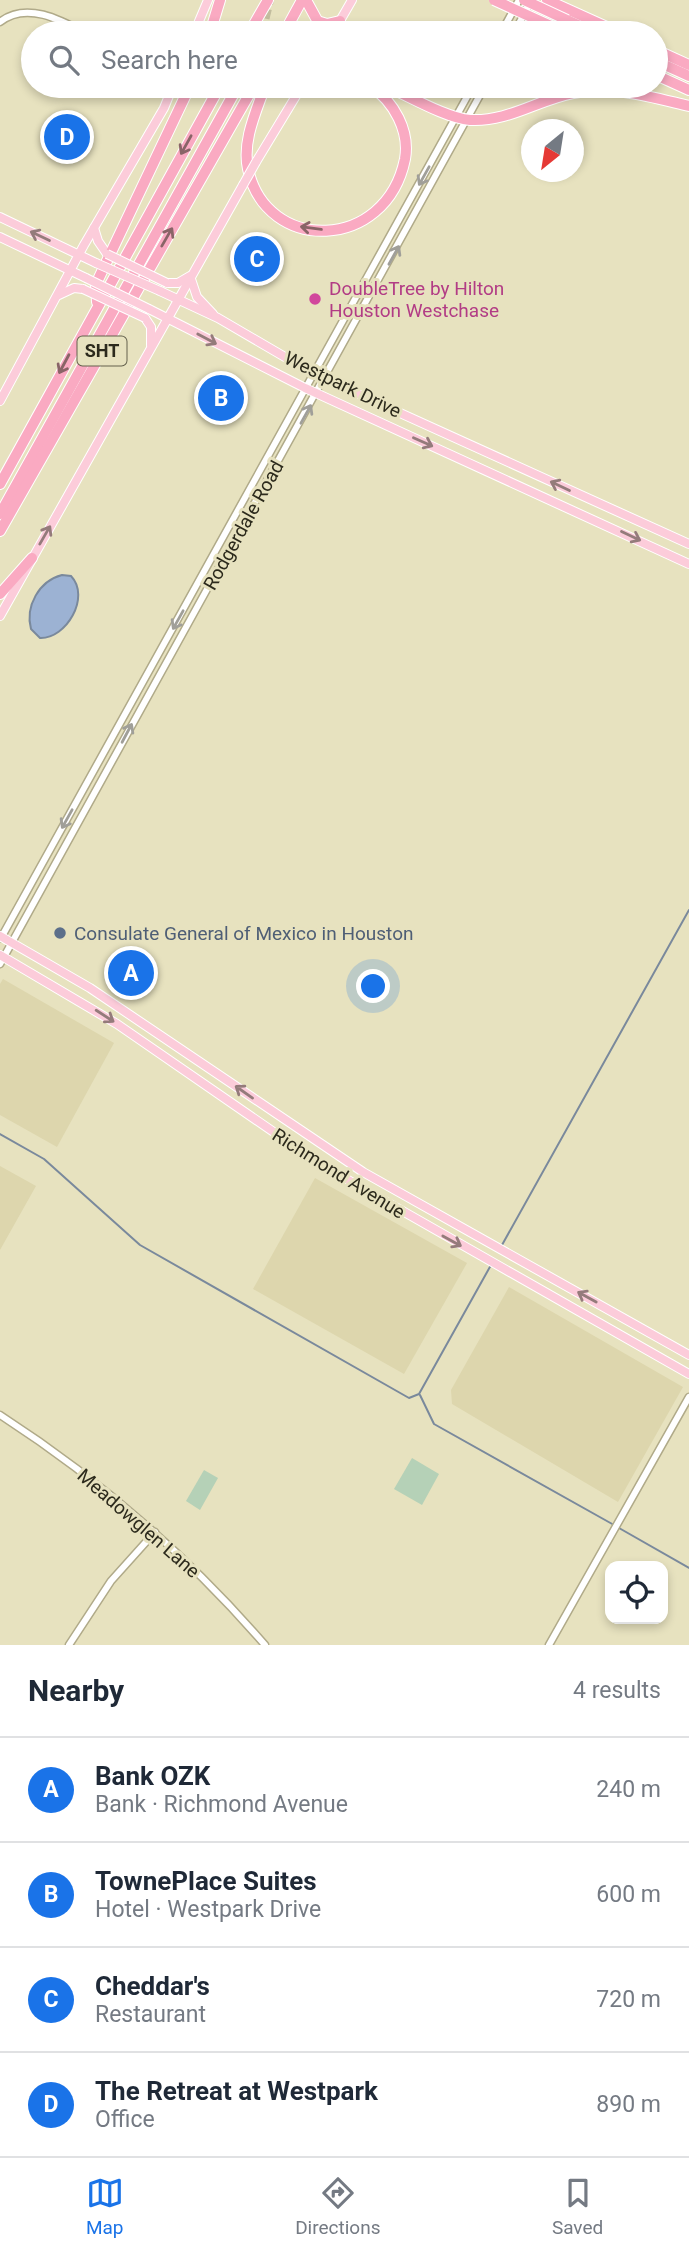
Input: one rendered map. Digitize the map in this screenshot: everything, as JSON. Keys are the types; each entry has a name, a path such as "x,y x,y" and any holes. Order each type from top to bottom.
{"highway":[{"path":"214,21 220,0"},
{"path":"256,21 268,0"},
{"path":"291,21 304,0 318,21"},
{"path":"494,0 541,21"},
{"path":"547,0 593,21"},
{"path":"525,1 569,21"},
{"path":"668,55 689,65"},
{"path":"668,66 689,76"},
{"path":"668,80 689,90"},
{"path":"97,304 96,285 184,98"},
{"name":"SHT","path":"0,484 97,304 213,98"},
{"path":"0,514 230,98"},
{"name":"SHT","path":"0,531 247,98"},
{"path":"261,98 247,145 248,169 256,187 277,215 292,224 307,229 337,230 356,226 375,215 390,198 402,172 407,150 401,123 385,98"},
{"path":"414,98 462,118 502,117 557,98"},
{"path":"652,98 689,106"},
{"path":"0,594 32,558"}],"main road":[{"path":"199,21 208,0"},
{"path":"341,21 352,0"},
{"path":"0,401 79,254 168,98"},
{"path":"0,616 190,276 295,98"},
{"name":"Westpark Drive","path":"0,217 218,318 314,374 689,544"},
{"path":"94,228 98,241 107,254 167,283 178,283 190,276"},
{"name":"Westpark Drive","path":"0,237 71,270 147,313 167,318 317,394 689,564"},
{"path":"190,276 197,297 218,318"},
{"path":"59,295 74,288 83,289 147,313 151,327 151,345"},
{"name":"Richmond Avenue","path":"1,938 90,988 363,1172 689,1355"},
{"name":"Richmond Avenue","path":"1,958 82,1001 253,1120 351,1183 689,1374"},
{"path":"82,1001 90,988"},
{"path":"167,1059 177,1046"},
{"path":"253,1120 263,1105"},
{"path":"351,1183 363,1172"},
{"path":"431,1229 439,1214"},
{"path":"610,1329 617,1314"}],"street":[{"path":"510,21 525,1"},
{"path":"518,21 525,1"},
{"path":"0,22 6,17 34,13 63,21"},
{"name":"Rodgerdale Road","path":"1,958 61,857 156,679 416,214 469,98"},
{"name":"Rodgerdale Road","path":"1,938 305,388 407,208 476,98"},
{"path":"407,208 416,214"},
{"path":"244,500 255,506"},
{"path":"198,583 208,589"},
{"path":"147,674 156,679"},
{"path":"106,749 116,754"},
{"path":"51,848 61,857"},
{"path":"549,1645 612,1538 689,1397"},
{"name":"Meadowglen Lane","path":"0,1415 72,1465 155,1532 198,1573 265,1645"},
{"path":"69,1645 111,1581 155,1532"}],"shaded area":[{"path":"3,979 114,1043 57,1147 0,1115 0,984"},
{"path":"0,1166 36,1186 0,1250"},
{"path":"315,1178 467,1263 404,1374 253,1289"},
{"path":"509,1287 683,1387 618,1502 452,1404 451,1390"}],"green space":[{"path":"412,1458 439,1474 422,1505 394,1489"},
{"path":"204,1470 218,1478 200,1510 186,1501"}],"water":[{"path":"62,575 71,576 76,585 77,605 67,624 59,632 40,638 31,629 32,603 47,583"}],"waterway":[{"path":"502,1245 689,910"},
{"path":"0,1134 44,1159 140,1245 409,1398 419,1394 491,1265"},
{"path":"420,1395 434,1424 614,1525"},
{"path":"619,1528 689,1568"}],"tunnel":[{"path":"264,21 269,0"}],"place":[{"name":"The Retreat at Westpark","path":"67,137"},
{"name":"Cheddar's","path":"257,259"},
{"name":"DoubleTree by Hilton Houston Westchase","path":"315,299"},
{"name":"TownePlace Suites","path":"221,398"},
{"name":"Consulate General of Mexico in Houston","path":"60,933"},
{"name":"Bank OZK","path":"131,973"}]}
